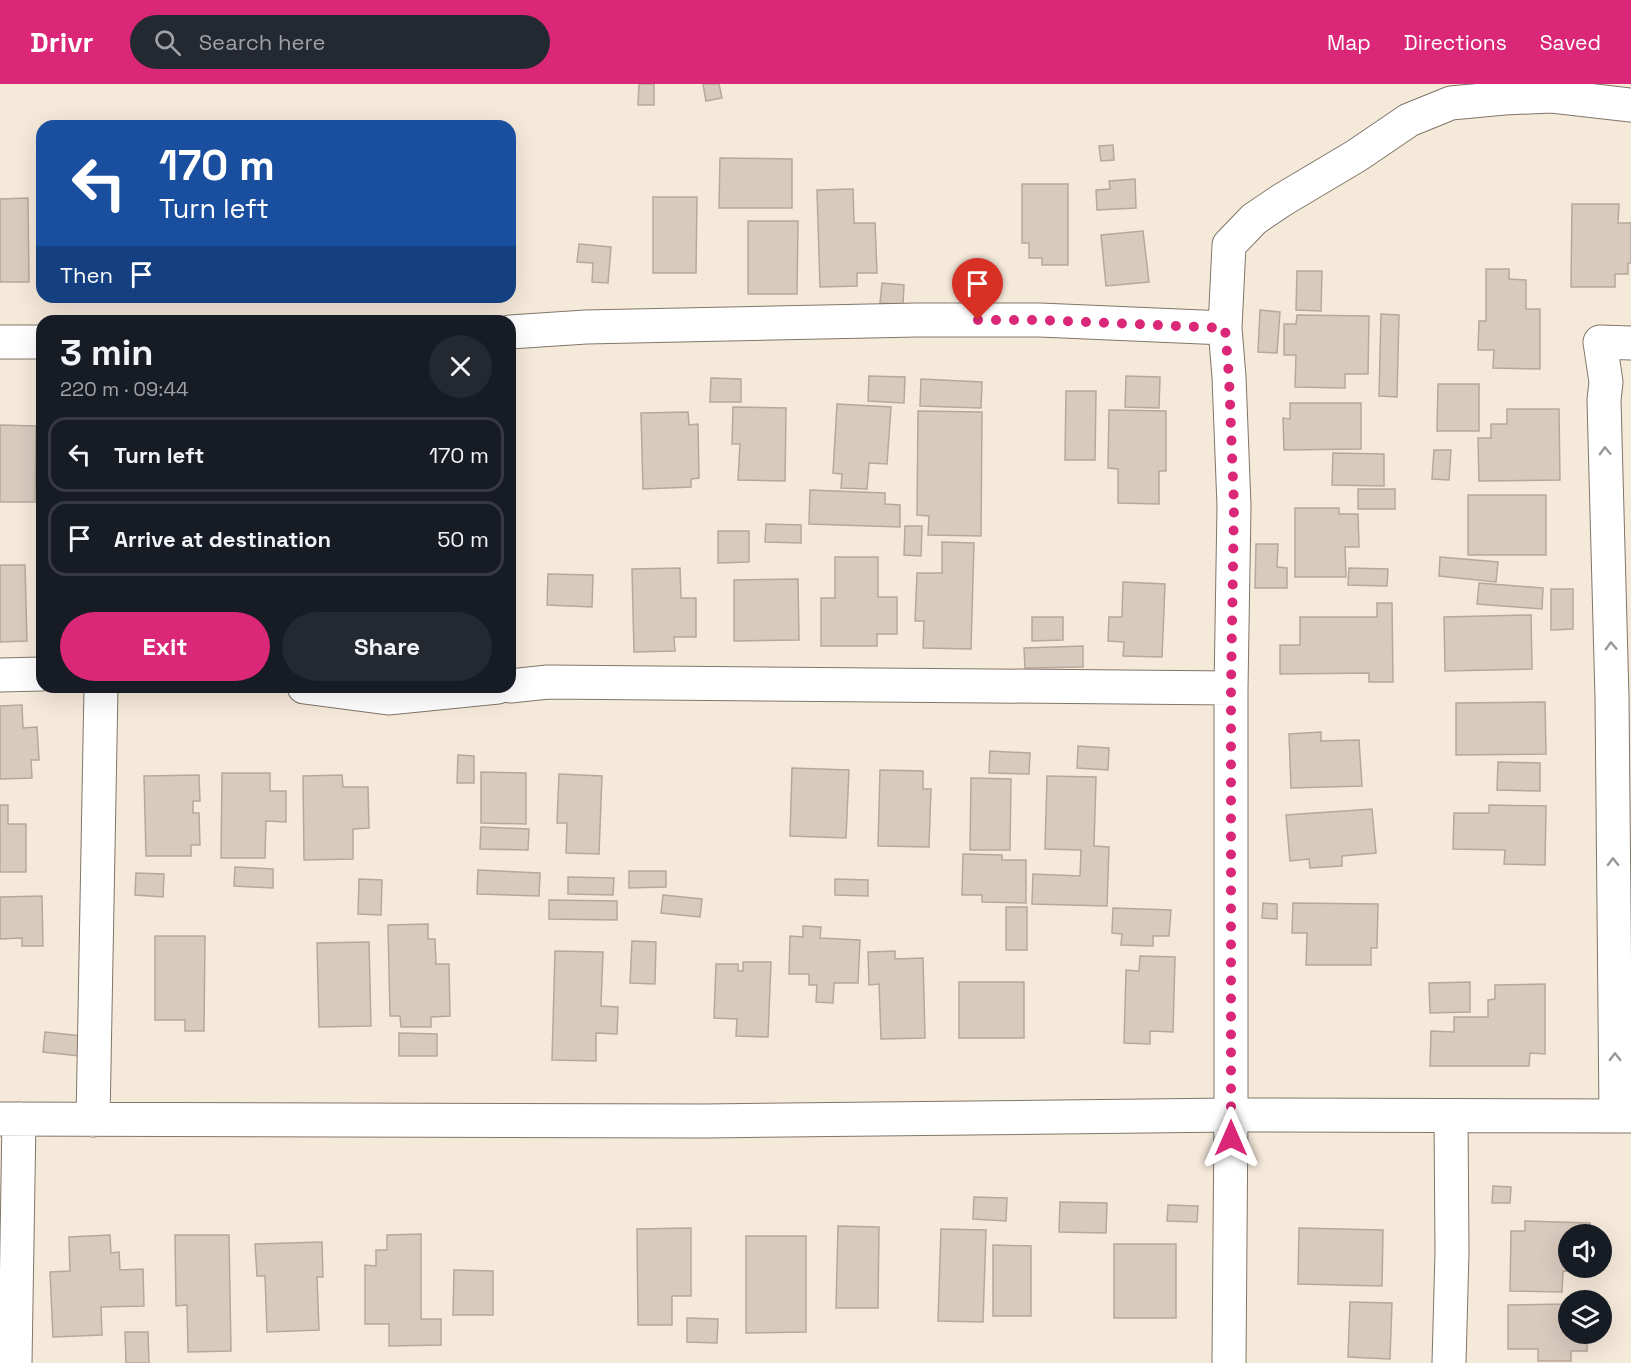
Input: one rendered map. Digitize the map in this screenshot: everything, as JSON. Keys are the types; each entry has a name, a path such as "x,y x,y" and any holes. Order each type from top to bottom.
{"street":[{"path":"1229,1363 1231,688 1234,506 1225,328 1229,245 1254,219 1272,206 1356,156 1409,120 1451,103 1552,96 1631,105"},
{"path":"516,332 586,327 939,320 1040,320 1225,328"},
{"path":"0,342 36,342"},
{"path":"15,1363 10,1119 705,1121 1231,1115 1623,1116 1621,698 1604,400 1606,382 1600,342 1631,343"},
{"path":"0,675 36,675"},
{"path":"516,685 548,682 1231,688"},
{"path":"93,1120 101,693"},
{"path":"350,693 388,698 438,693"},
{"path":"1449,1363 1452,1252 1451,1116"}],"building":[{"path":"639,84 654,84 654,105 638,105"},
{"path":"703,84 719,84 722,98 706,101"},
{"path":"1113,145 1114,160 1101,161 1099,146"},
{"path":"720,158 792,159 792,208 719,208"},
{"path":"1135,179 1136,208 1097,210 1096,190 1110,189 1109,181"},
{"path":"1022,184 1068,184 1068,265 1042,265 1042,258 1029,258 1029,243 1022,243"},
{"path":"853,189 854,223 875,223 877,273 857,273 857,286 820,287 817,190"},
{"path":"653,197 697,197 696,273 653,273"},
{"path":"28,198 29,282 0,282 0,199"},
{"path":"1572,204 1619,204 1618,223 1631,223 1631,263 1628,263 1628,274 1615,274 1615,287 1571,287"},
{"path":"748,221 798,221 797,294 748,294"},
{"path":"1143,231 1149,282 1106,286 1101,235"},
{"path":"579,244 611,247 608,283 592,282 593,263 577,262"},
{"path":"1486,269 1509,269 1509,279 1526,280 1526,309 1540,309 1540,369 1493,368 1494,350 1478,350 1479,321 1486,321"},
{"path":"1297,271 1322,271 1321,311 1296,310"},
{"path":"882,283 904,285 903,304 880,303"},
{"path":"1260,310 1280,312 1277,353 1258,352"},
{"path":"1381,314 1399,315 1397,397 1379,396"},
{"path":"1297,315 1369,316 1368,374 1345,374 1345,388 1295,387 1296,355 1284,355 1284,324 1296,324"},
{"path":"869,376 905,377 904,403 868,401"},
{"path":"1126,376 1160,377 1159,408 1125,407"},
{"path":"711,378 741,379 741,402 710,402"},
{"path":"921,379 982,382 981,408 920,406"},
{"path":"1438,384 1479,384 1479,431 1437,431"},
{"path":"1066,391 1096,391 1095,460 1065,460"},
{"path":"1290,403 1361,403 1361,449 1284,450 1283,418 1290,419"},
{"path":"837,404 891,407 887,464 869,463 867,489 841,488 842,474 833,473"},
{"path":"733,407 786,408 785,481 738,480 740,444 732,444"},
{"path":"1507,409 1559,409 1560,480 1479,481 1478,438 1491,438 1491,424 1507,424"},
{"path":"1109,410 1166,411 1166,471 1159,471 1159,504 1118,503 1118,469 1108,468"},
{"path":"918,411 982,412 981,536 928,535 929,516 917,515"},
{"path":"688,412 689,425 698,424 699,478 691,479 691,487 643,489 641,413"},
{"path":"0,425 36,426 35,502 0,502"},
{"path":"1434,450 1451,450 1449,480 1432,479"},
{"path":"1333,453 1384,454 1384,486 1332,485"},
{"path":"1358,489 1395,489 1395,509 1358,509"},
{"path":"810,490 885,493 885,504 900,505 900,527 809,524"},
{"path":"1468,495 1546,495 1546,555 1468,555"},
{"path":"1295,508 1339,508 1339,514 1358,514 1359,547 1345,547 1346,577 1295,577"},
{"path":"766,524 801,525 801,543 765,542"},
{"path":"905,526 922,526 921,556 904,555"},
{"path":"718,531 749,531 749,562 718,563"},
{"path":"942,542 974,543 971,649 923,648 924,621 915,621 917,573 942,573"},
{"path":"1256,544 1278,544 1277,567 1287,568 1287,588 1255,588"},
{"path":"835,557 878,557 878,597 897,597 897,634 877,634 877,646 821,646 821,598 835,598"},
{"path":"1440,557 1498,562 1496,582 1439,576"},
{"path":"0,565 25,565 27,641 0,642"},
{"path":"680,568 681,598 696,598 696,637 674,637 675,651 634,652 632,569"},
{"path":"1349,568 1388,569 1387,586 1348,585"},
{"path":"548,574 593,575 592,607 547,605"},
{"path":"798,579 799,640 734,641 734,580"},
{"path":"1123,582 1165,584 1162,657 1123,656 1124,642 1108,641 1109,617 1122,617"},
{"path":"1479,583 1543,588 1542,609 1477,604"},
{"path":"1551,589 1573,589 1573,629 1551,630"},
{"path":"1377,603 1392,603 1393,682 1369,682 1369,673 1280,674 1280,645 1300,645 1300,617 1377,617"},
{"path":"1531,615 1532,669 1445,671 1444,617"},
{"path":"1032,617 1063,617 1063,640 1032,641"},
{"path":"1083,646 1083,667 1025,668 1024,648"},
{"path":"1545,702 1546,754 1456,755 1456,703"},
{"path":"22,705 23,728 37,727 39,760 31,760 32,778 0,779 0,706"},
{"path":"1321,732 1321,741 1359,740 1362,786 1291,788 1289,734"},
{"path":"1078,746 1109,748 1108,770 1077,768"},
{"path":"990,751 1030,753 1029,774 989,773"},
{"path":"458,755 474,756 474,783 457,783"},
{"path":"1498,762 1540,763 1540,791 1497,790"},
{"path":"792,768 849,770 846,838 790,836"},
{"path":"880,770 923,771 923,789 931,789 929,847 878,846"},
{"path":"481,772 526,773 526,824 481,823"},
{"path":"222,773 270,773 270,791 286,791 286,822 266,821 265,858 221,858"},
{"path":"559,774 602,776 599,854 566,853 567,823 557,823"},
{"path":"199,775 200,801 193,801 193,813 199,813 200,845 191,845 191,856 146,856 144,776"},
{"path":"342,775 343,787 368,787 369,828 353,829 353,859 304,860 303,776"},
{"path":"1047,776 1096,777 1094,846 1109,847 1107,906 1032,904 1033,874 1080,876 1081,850 1045,849"},
{"path":"971,778 1011,779 1010,850 970,850"},
{"path":"0,805 8,805 8,824 26,824 26,872 0,872"},
{"path":"1489,805 1546,806 1545,865 1504,864 1505,850 1453,849 1454,813 1489,813"},
{"path":"1372,809 1376,853 1342,856 1342,866 1310,868 1309,859 1290,861 1286,815"},
{"path":"481,827 529,829 528,850 480,849"},
{"path":"963,854 1002,855 1002,860 1026,860 1026,903 982,902 982,895 962,895"},
{"path":"235,867 273,869 273,888 234,886"},
{"path":"478,870 540,873 539,896 477,894"},
{"path":"629,871 666,871 666,887 629,888"},
{"path":"136,873 164,874 163,897 135,895"},
{"path":"568,877 614,878 613,895 568,894"},
{"path":"359,879 382,880 381,915 358,914"},
{"path":"835,879 868,880 868,896 835,895"},
{"path":"663,895 702,899 700,917 661,913"},
{"path":"42,896 43,946 22,946 22,938 0,939 0,897"},
{"path":"549,900 617,901 617,920 549,919"},
{"path":"1263,903 1277,904 1277,919 1262,918"},
{"path":"1293,903 1378,904 1377,948 1371,948 1371,965 1306,965 1307,933 1292,933"},
{"path":"1006,907 1027,907 1027,950 1006,950"},
{"path":"1113,908 1171,910 1169,936 1153,936 1153,946 1121,945 1122,934 1112,933"},
{"path":"428,924 428,939 435,939 436,964 449,964 450,1016 431,1017 431,1027 401,1027 400,1016 390,1016 388,925"},
{"path":"803,926 821,927 820,938 860,940 858,983 834,983 833,1003 816,1002 817,985 809,985 809,974 789,974 790,936 803,937"},
{"path":"155,936 205,936 204,1031 185,1031 185,1020 155,1020"},
{"path":"632,941 656,942 655,984 630,983"},
{"path":"369,942 371,1026 319,1027 317,943"},
{"path":"555,951 603,952 601,1006 618,1007 617,1034 596,1033 596,1061 552,1060"},
{"path":"895,951 895,959 923,958 925,1038 881,1039 879,984 869,985 868,952"},
{"path":"1140,956 1175,957 1173,1032 1150,1031 1150,1044 1124,1043 1126,970 1139,971"},
{"path":"743,962 771,962 768,1037 736,1036 737,1019 714,1018 716,964 738,964 738,971 743,971"},
{"path":"959,982 1024,982 1024,1038 959,1038"},
{"path":"1470,982 1470,1012 1430,1013 1429,983"},
{"path":"1545,984 1545,1054 1530,1053 1529,1066 1430,1066 1431,1031 1454,1032 1454,1017 1488,1017 1488,1000 1495,999 1495,985"},
{"path":"45,1032 82,1036 79,1056 43,1052"},
{"path":"399,1033 437,1034 437,1056 399,1056"},
{"path":"1493,1186 1511,1187 1510,1203 1492,1203"},
{"path":"974,1197 1007,1198 1006,1221 973,1219"},
{"path":"1060,1202 1107,1203 1106,1233 1059,1232"},
{"path":"1168,1205 1198,1206 1197,1222 1167,1221"},
{"path":"1525,1221 1590,1223 1558,1224 1558,1278 1563,1278 1562,1290 1558,1292 1510,1291 1511,1231 1525,1231"},
{"path":"838,1226 879,1227 878,1308 836,1308"},
{"path":"691,1228 691,1296 672,1296 672,1325 638,1325 637,1229"},
{"path":"1299,1228 1383,1230 1382,1286 1298,1284"},
{"path":"941,1229 986,1230 983,1322 938,1321"},
{"path":"421,1234 421,1319 441,1319 441,1345 389,1346 389,1324 365,1324 365,1265 376,1266 376,1250 387,1250 387,1235"},
{"path":"110,1235 111,1253 119,1252 120,1270 143,1269 144,1306 101,1307 102,1335 53,1337 50,1272 70,1271 69,1237"},
{"path":"175,1235 229,1235 231,1351 188,1352 187,1305 176,1306"},
{"path":"746,1236 806,1236 806,1332 746,1333"},
{"path":"322,1242 323,1277 317,1277 319,1330 267,1332 265,1276 257,1276 255,1244"},
{"path":"1114,1244 1176,1244 1176,1318 1114,1318"},
{"path":"993,1245 1031,1246 1031,1316 993,1316"},
{"path":"454,1270 493,1271 493,1315 453,1315"},
{"path":"1350,1302 1392,1303 1390,1359 1348,1357"},
{"path":"1558,1304 1558,1344 1587,1344 1587,1351 1571,1351 1571,1361 1538,1361 1538,1349 1508,1349 1508,1305"},
{"path":"687,1318 718,1319 717,1343 687,1342"},
{"path":"125,1332 148,1332 149,1363 126,1363"}],"route":[{"path":"978,320 1040,320 1225,328 1232,426 1234,506 1231,688 1231,1138"}]}
